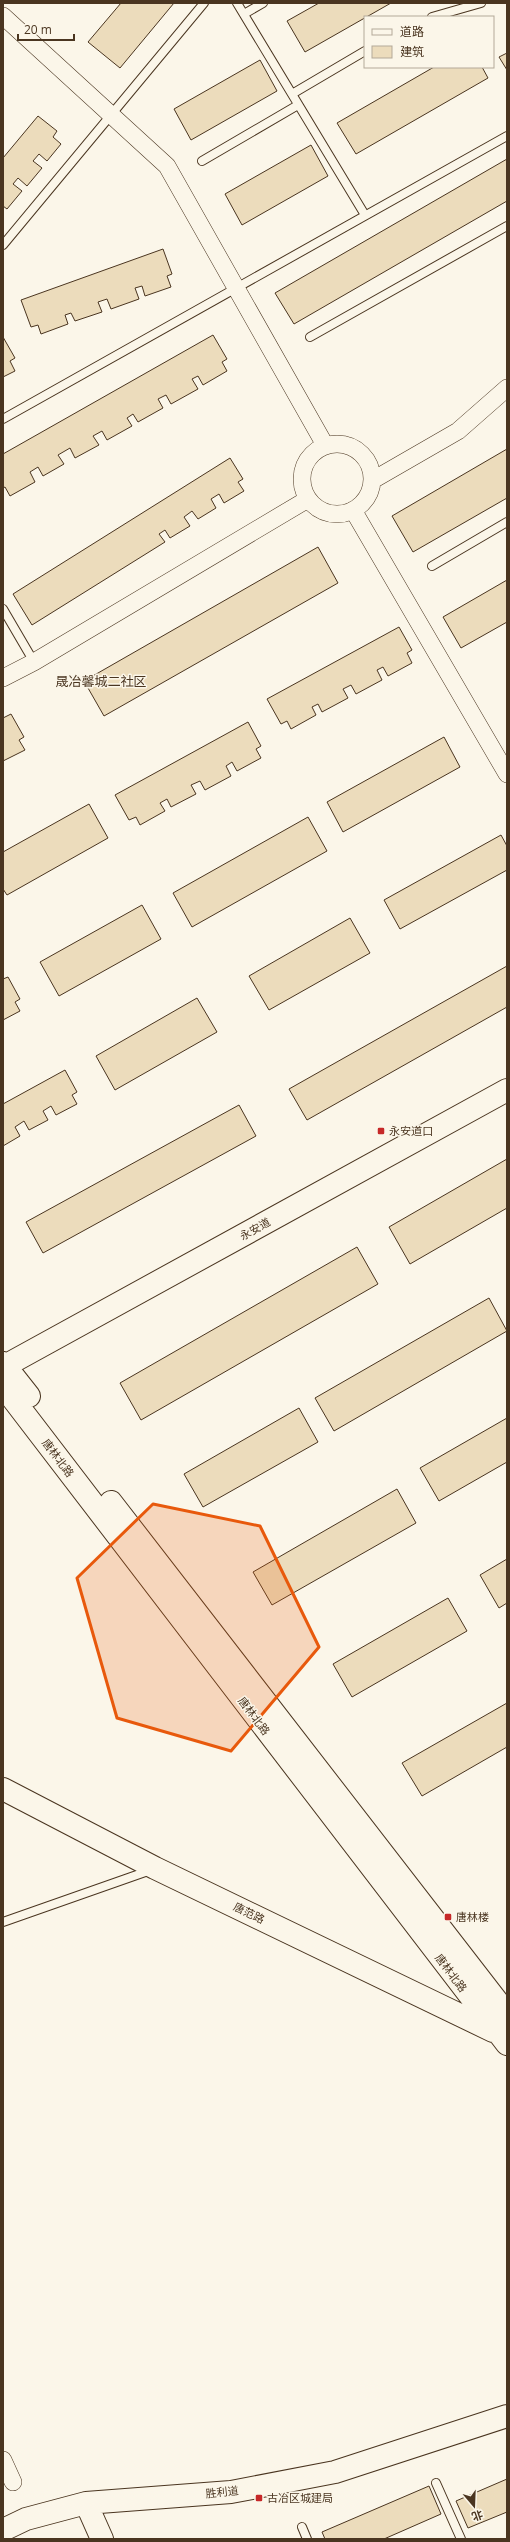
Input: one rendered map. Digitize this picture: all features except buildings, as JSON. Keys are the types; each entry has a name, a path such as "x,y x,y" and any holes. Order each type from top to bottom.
{"main road":[{"name":"永安道","path":"4,1370 507,1090"},
{"name":"唐林北路","path":"4,1370 507,2014"},
{"name":"唐林北路","path":"4,1370 502,2039"},
{"name":"唐范路","path":"3,1789 155,1868 502,2039"},
{"name":"胜利道","path":"3,2530 26,2519 86,2503 231,2492 335,2472 507,2416"},
{"path":"86,2503 102,2539"}],"street":[{"path":"3,16 167,166 325,446"},
{"path":"373,480 458,431 507,388"},
{"path":"348,445 358,450 371,468 373,480 367,498 353,510 333,514 315,506 308,499 302,479 304,468 312,455 325,446 348,445"},
{"path":"3,678 34,662 308,499"},
{"path":"353,510 507,774"},
{"path":"3,2460 13,2482"}],"lane":[{"path":"3,245 204,3"},
{"path":"237,3 365,215"},
{"path":"244,14 263,3"},
{"path":"436,16 481,3"},
{"path":"292,94 364,52"},
{"path":"202,161 298,105"},
{"path":"3,419 507,136"},
{"path":"310,337 507,226"},
{"path":"432,566 507,522"},
{"path":"3,609 34,662"},
{"path":"3,1922 155,1868"},
{"path":"436,2483 461,2539"},
{"path":"302,2527 307,2539"}],"highlighted area":[{"path":"153,1504 260,1526 319,1647 231,1751 117,1718 77,1578"}],"place":[{"name":"永安道口","path":"381,1131"},
{"name":"唐林楼","path":"448,1917"},
{"name":"古冶区城建局","path":"259,2498"}],"district":[{"name":"晟冶馨城二社区","path":"101,681"}]}
